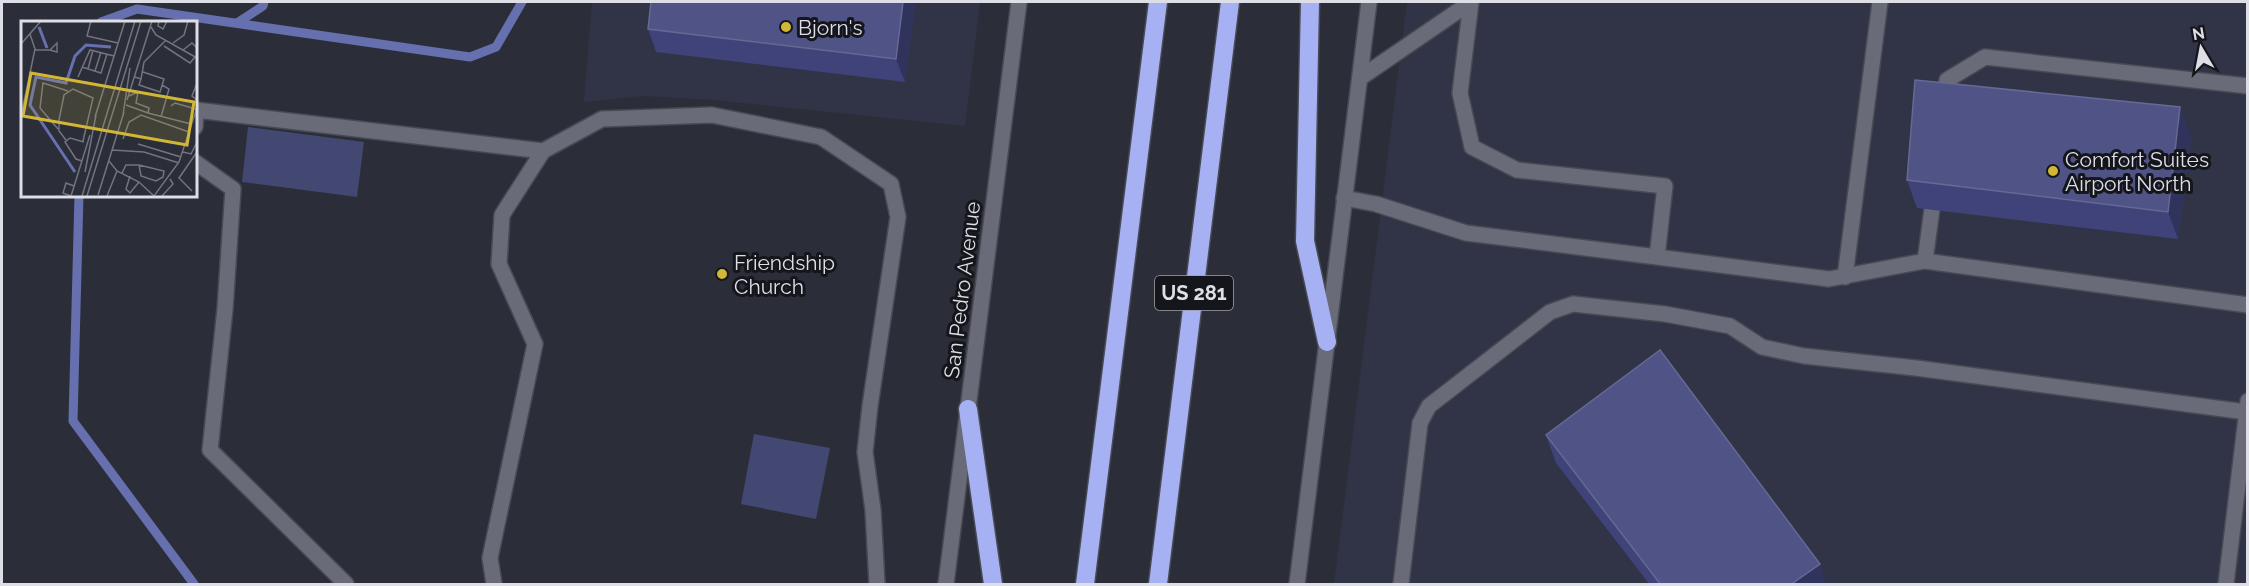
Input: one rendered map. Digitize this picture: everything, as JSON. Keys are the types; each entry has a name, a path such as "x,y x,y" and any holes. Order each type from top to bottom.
{"highway":[{"name":"US 281","path":"1085,585 1158,2"},
{"name":"US 281","path":"1158,585 1230,2"},
{"path":"1310,2 1305,242 1327,342"},
{"path":"968,409 993,585"}],"main road":[{"name":"San Pedro Avenue","path":"946,585 1019,2"},
{"path":"1297,585 1369,2"},
{"path":"1359,78 1471,2 1460,93 1472,147 1517,170 1665,186 1657,257"},
{"path":"1845,277 1880,2"},
{"path":"1943,110 1947,80 1985,57 2247,86"},
{"path":"196,110 543,151"},
{"path":"494,585 490,558 535,344 499,264 502,215 543,151 602,119 712,115 821,137 891,184 898,217 865,453 873,510 877,585"},
{"path":"196,163 233,189 225,309 210,450 346,585"},
{"path":"1344,198 1376,204 1466,233 1829,279 1925,261 2247,304"},
{"path":"1925,261 1932,209"},
{"path":"1401,585 1420,423 1429,406 1550,312 1573,304 1665,314 1730,326 1762,347 1804,356 2247,407 2245,442 2226,585"}],"shaded area":[{"path":"592,2 980,2 965,126 714,100 643,96 584,102"},
{"path":"1407,2 2247,2 2247,584 1334,584"},
{"path":"248,127 364,142 357,197 242,182"},
{"path":"754,434 830,448 816,519 741,504"}],"building":[{"name":"Bjorn's","path":"651,2 903,2 896,59 648,29"},
{"name":"Comfort Suites Airport North","path":"1915,80 2180,107 2168,212 1907,180"},
{"path":"1660,350 1820,564 1790,585 1661,585 1546,435"}],"waterway":[{"path":"237,23 263,6 264,2"},
{"path":"104,21 137,9 470,57 496,47 522,2"},
{"path":"79,196 73,421 194,584"}],"place":[{"name":"Bjorn's","path":"786,27"},
{"name":"Comfort Suites Airport North","path":"2053,171"},
{"name":"Friendship Church","path":"722,274"}]}
